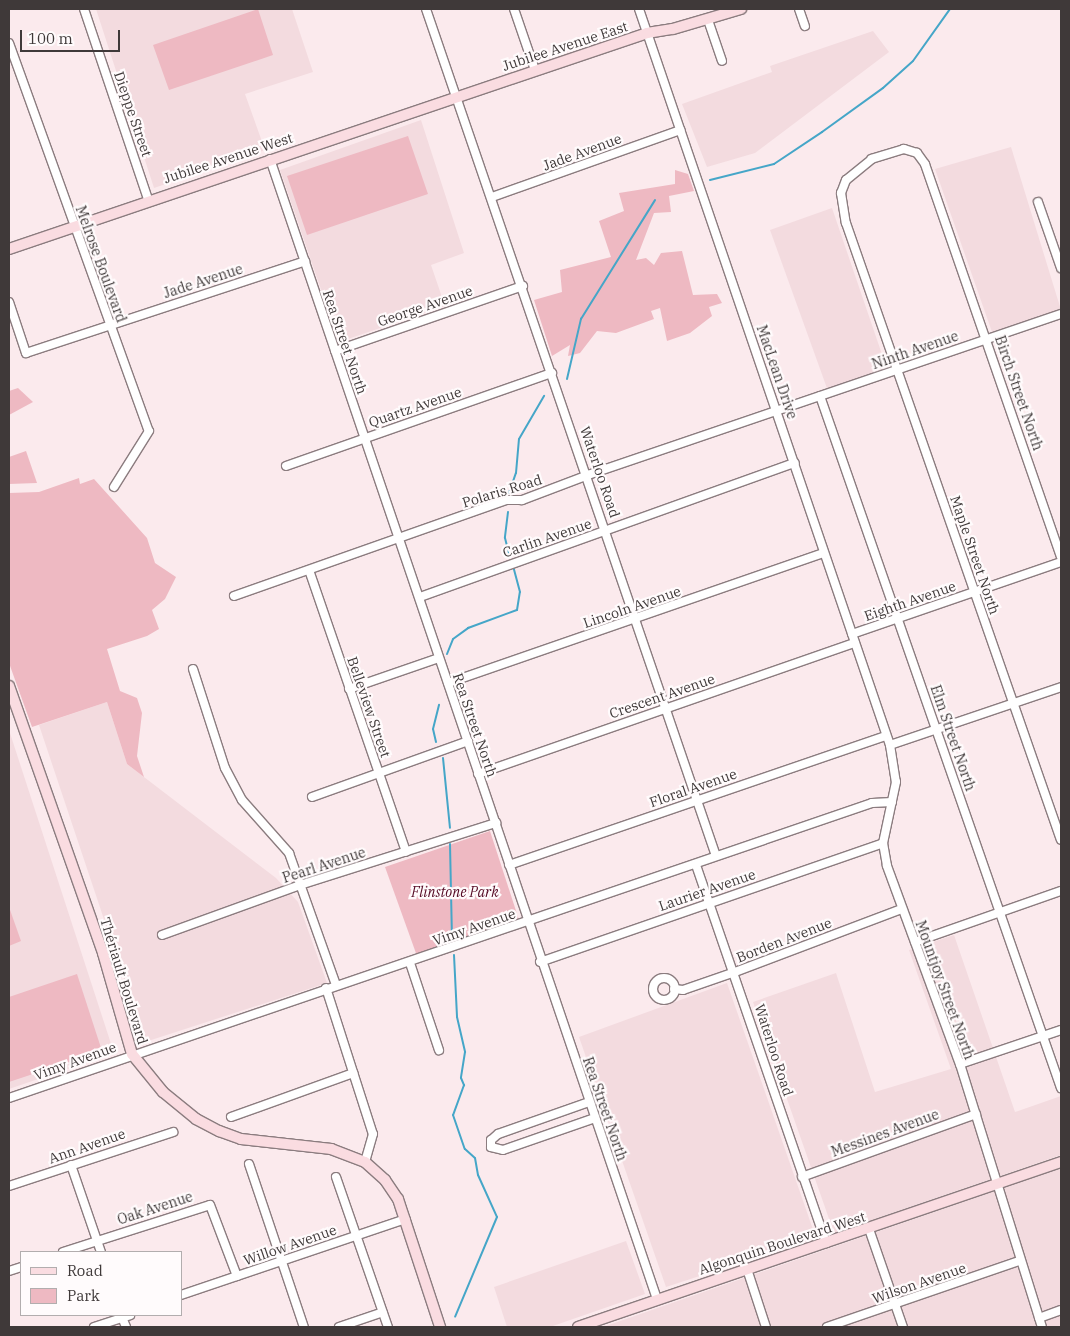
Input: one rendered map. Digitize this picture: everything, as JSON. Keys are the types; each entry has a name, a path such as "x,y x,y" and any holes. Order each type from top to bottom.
{"main road":[{"name":"Jubilee Avenue East","path":"457,96 647,33 708,20 741,9"},
{"name":"Jubilee Avenue West","path":"9,249 148,199 457,96"},
{"name":"Thériault Boulevard","path":"9,686 103,953 132,1054 163,1092 196,1119 219,1131 242,1139 331,1149 365,1162 385,1180 406,1219 440,1327"},
{"name":"Algonquin Boulevard West","path":"578,1327 605,1323 658,1299 996,1186 1061,1162"}],"street":[{"name":"Dieppe Street","path":"84,9 148,199"},
{"name":"Waterloo Road","path":"426,9 607,530 716,856"},
{"path":"514,9 535,70"},
{"name":"MacLean Drive","path":"639,9 778,410 824,553 890,745"},
{"path":"799,9 805,26"},
{"path":"708,20 722,61"},
{"name":"Melrose Boulevard","path":"9,43 149,431 114,487"},
{"name":"Jade Avenue","path":"492,197 680,130"},
{"name":"Birch Street North","path":"865,278 846,223 841,193 846,180 872,159 904,149 917,153 925,164 1061,557"},
{"name":"Rea Street North","path":"270,159 496,823 540,962 658,1299"},
{"path":"1038,202 1061,268"},
{"name":"Jade Avenue","path":"9,302 26,353 304,261"},
{"name":"Maple Street North","path":"865,278 1015,702 1061,840"},
{"name":"George Avenue","path":"335,351 523,286"},
{"name":"Ninth Avenue","path":"778,410 1061,314"},
{"name":"Quartz Avenue","path":"286,466 552,373"},
{"name":"Elm Street North","path":"820,396 1061,1088"},
{"name":"Polaris Road","path":"234,596 506,500 522,500 588,475 778,410"},
{"name":"Carlin Avenue","path":"420,597 796,463"},
{"name":"Lincoln Avenue","path":"448,683 824,553"},
{"name":"Eighth Avenue","path":"852,634 1061,562"},
{"name":"Belleview Street","path":"309,570 406,852"},
{"name":"Crescent Avenue","path":"478,774 855,643"},
{"path":"349,689 439,658"},
{"path":"193,669 225,768 242,800 289,853 336,985"},
{"path":"892,802 896,782 890,745 1061,687"},
{"name":"Floral Avenue","path":"508,864 886,736"},
{"path":"312,798 468,741"},
{"name":"Vimy Avenue","path":"9,1098 326,988 410,963 872,803 892,802"},
{"name":"Mountjoy Street North","path":"892,802 883,843 887,866 960,1064 1019,1261 1042,1327"},
{"name":"Pearl Avenue","path":"162,935 300,885 496,823"},
{"name":"Laurier Avenue","path":"540,962 883,843"},
{"name":"Waterloo Road","path":"696,865 735,972 802,1177 826,1243"},
{"path":"915,942 1061,892"},
{"name":"Borden Avenue","path":"674,989 683,990 735,972 902,909"},
{"path":"410,963 439,1050"},
{"path":"326,988 373,1134 365,1162"},
{"path":"960,1064 1061,1030"},
{"path":"231,1116 353,1074"},
{"path":"589,1102 498,1134 491,1140 491,1147 503,1150 595,1118"},
{"name":"Messines Avenue","path":"802,1177 976,1114"},
{"name":"Ann Avenue","path":"9,1186 71,1164 173,1132"},
{"path":"71,1164 101,1251"},
{"path":"249,1164 304,1327"},
{"path":"336,1177 388,1327"},
{"name":"Oak Avenue","path":"66,1251 210,1205 237,1276"},
{"name":"Willow Avenue","path":"182,1295 406,1219"},
{"path":"869,1229 903,1327"},
{"name":"Wilson Avenue","path":"827,1327 1019,1261"},
{"path":"747,1269 766,1327"},
{"path":"1039,1318 1061,1310"},
{"path":"339,1327 383,1312"},
{"path":"94,1327 125,1316 126,1327"}],"shaded area":[{"path":"96,9 292,9 313,72 245,94 265,150 154,188"},
{"path":"873,31 889,52 755,153 707,167 682,104 772,72 770,66"},
{"path":"421,120 464,253 431,265 445,306 339,342 280,170"},
{"path":"1011,147 1061,310 992,332 935,169"},
{"path":"832,208 887,369 828,391 770,230"},
{"path":"107,702 127,764 276,878 298,902 327,983 145,1042 39,725"},
{"path":"9,730 114,1053 9,1089"},
{"path":"954,935 1015,1112 1061,1096 1061,1155 834,1233 753,1002 836,973 875,1092 951,1069 909,950"},
{"path":"727,983 816,1238 666,1287 579,1037"},
{"path":"1061,1168 1061,1327 603,1327"},
{"path":"626,1241 645,1294 550,1327 507,1327 494,1287"}],"green space":[{"path":"258,9 273,55 169,90 153,45"},
{"path":"408,136 428,194 307,235 287,176"},
{"path":"675,170 688,174 694,191 669,196 671,212 654,213 636,260 646,258 654,265 661,253 682,251 693,295 717,294 722,303 709,307 712,316 690,333 667,341 660,308 651,311 654,319 616,333 597,331 580,353 568,356 570,345 552,356 534,300 562,292 560,270 611,257 599,221 624,211 619,193 675,184"},
{"path":"18,388 33,402 9,415 9,391"},
{"path":"26,451 37,483 9,484 9,457"},
{"path":"79,478 80,484 94,479 147,538 155,563 176,577 165,599 152,610 159,629 147,636 107,649 120,691 137,698 142,713 137,756 144,777 127,764 107,702 32,727 9,663 9,493 39,492"},
{"name":"Flinstone Park","path":"490,831 519,920 417,956 385,867"},
{"path":"9,907 21,941 9,946"},
{"path":"77,974 102,1051 9,1082 9,997"}],"waterway":[{"path":"710,180 774,164 822,132 883,88 913,61 950,9"},
{"path":"567,379 581,319 655,200"},
{"path":"509,493 516,473 519,439 544,396"},
{"path":"508,512 505,538 509,554"},
{"path":"447,654 453,639 468,628 517,610 520,592 514,569"},
{"path":"436,742 433,729 439,705"},
{"path":"443,758 450,828"},
{"path":"450,844 452,938"},
{"path":"454,955 457,1017 465,1052 461,1078 464,1085 453,1115 465,1149 475,1158 478,1175 497,1217 455,1317"}]}
